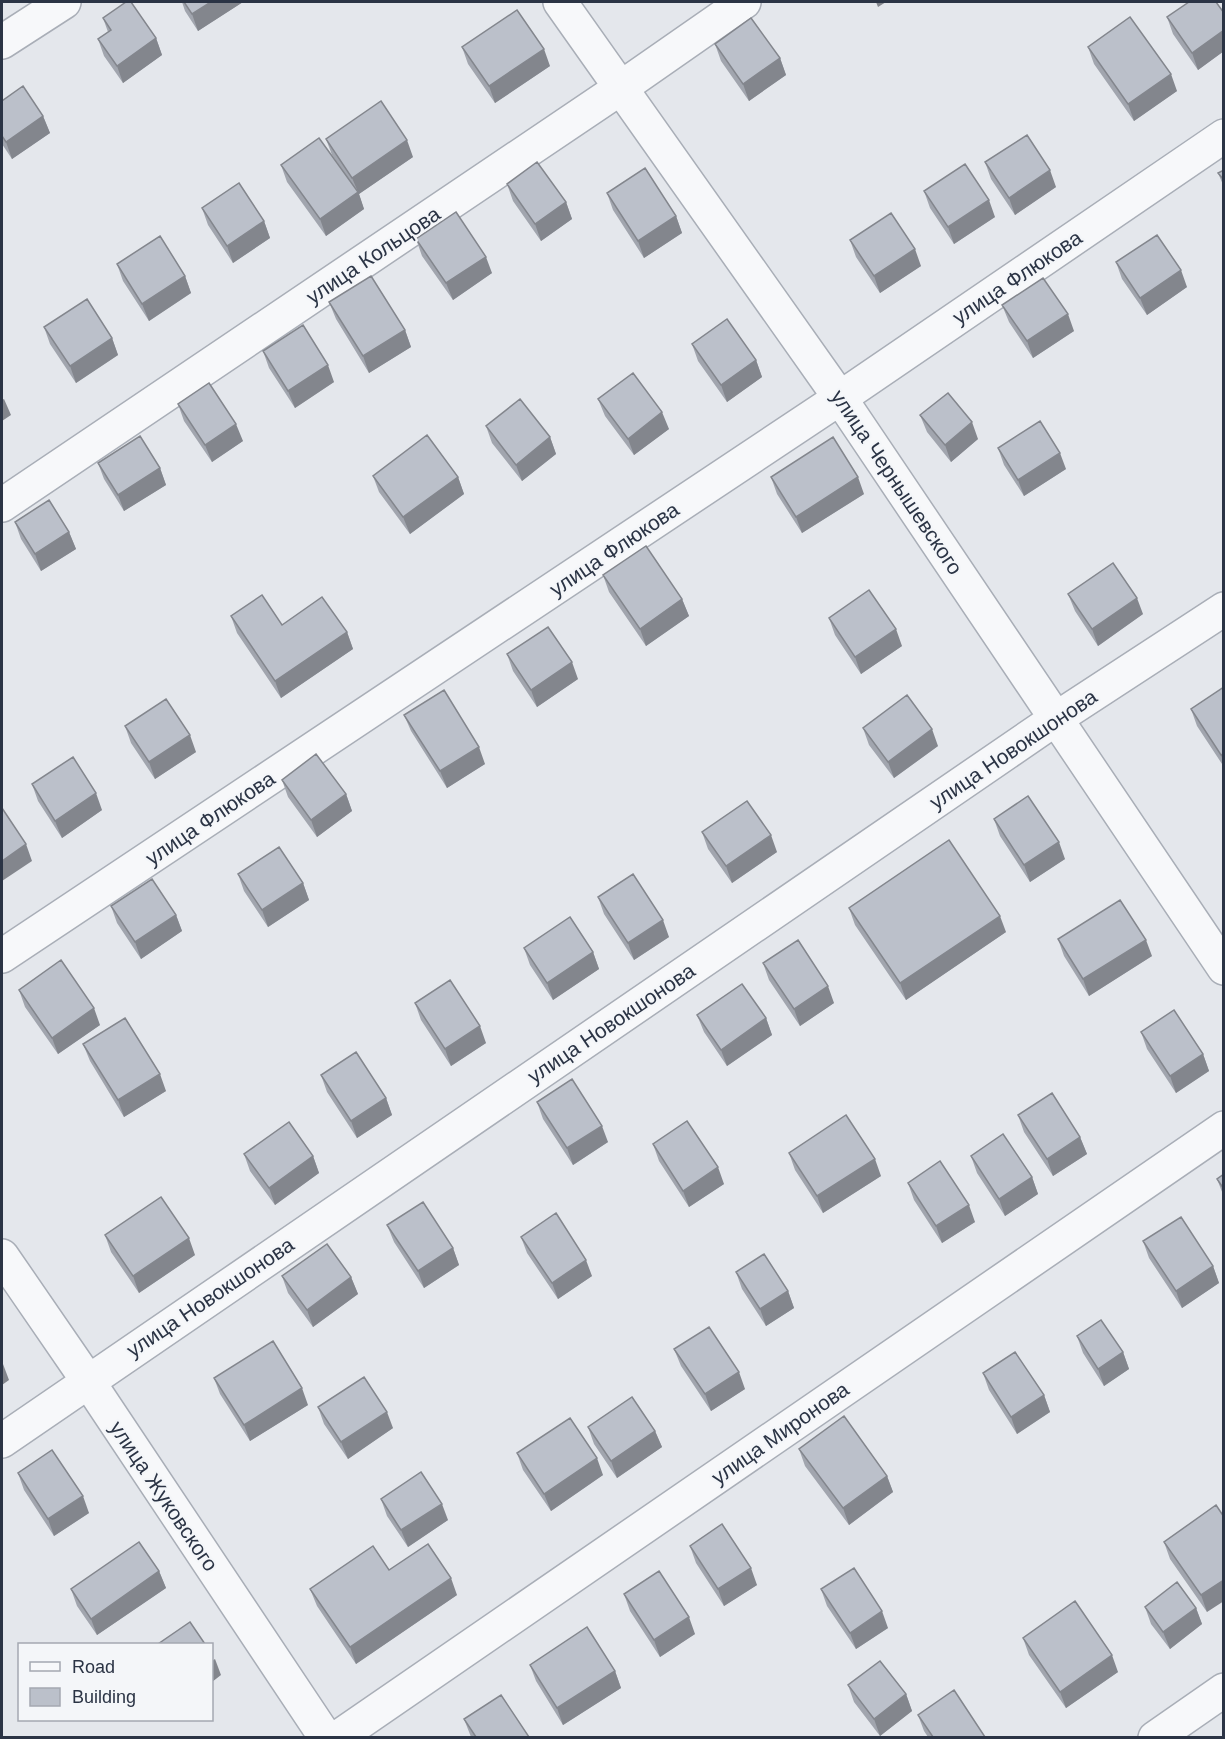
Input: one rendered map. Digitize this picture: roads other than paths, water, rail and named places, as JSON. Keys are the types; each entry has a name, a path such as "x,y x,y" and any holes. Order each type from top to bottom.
{"street":[{"path":"2,42 64,2"},
{"name":"улица Чернышевского","path":"560,2 840,398 1224,968"},
{"name":"улица Кольцова","path":"2,505 744,2"},
{"name":"улица Флюкова","path":"2,956 840,398 1224,136"},
{"name":"улица Новокшонова","path":"2,1441 1057,718 1224,609"},
{"name":"улица Миронова","path":"337,1737 1224,1128"},
{"name":"улица Жуковского","path":"2,1256 326,1737"},
{"path":"1155,1737 1224,1690"}]}
